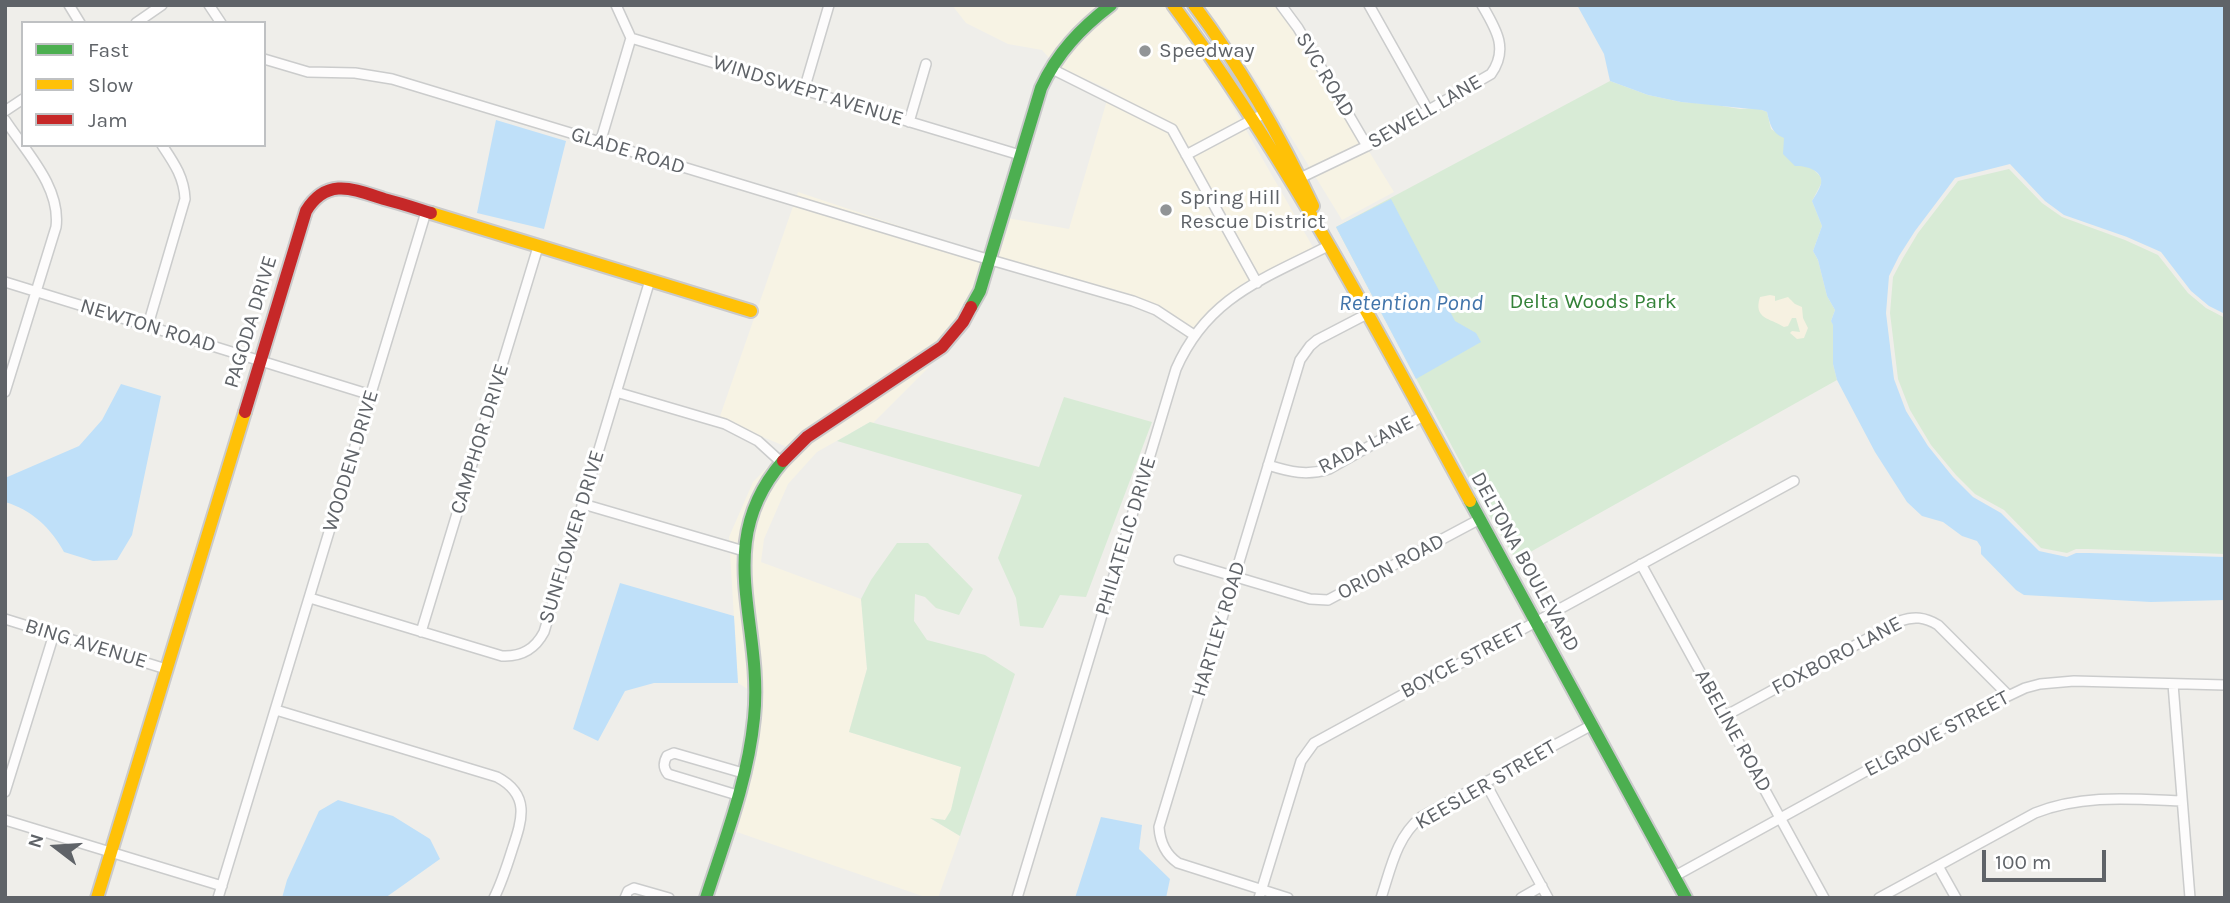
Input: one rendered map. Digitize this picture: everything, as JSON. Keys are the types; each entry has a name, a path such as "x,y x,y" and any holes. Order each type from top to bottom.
{"main road":[{"path":"706,898 754,728 757,676 745,590 744,551 757,499 781,462 807,437 942,347 962,324 972,308 989,260 1041,88 1050,68 1069,41 1111,5"},
{"name":"DELTONA BOULEVARD","path":"1173,5 1212,57 1251,122 1295,180"},
{"name":"DELTONA BOULEVARD","path":"1194,5 1225,47 1265,113 1295,180 1686,898"},
{"name":"PAGODA DRIVE","path":"97,898 259,360 306,211 316,197 331,189 349,188 751,311"}],"street":[{"path":"69,5 79,21"},
{"path":"139,21 162,5"},
{"path":"209,5 220,21"},
{"path":"600,143 631,38 616,5"},
{"path":"804,90 829,5"},
{"name":"SVC ROAD","path":"1281,5 1298,28 1367,146"},
{"path":"1369,5 1428,110"},
{"name":"SEWELL LANE","path":"1295,180 1367,146 1485,79 1496,67 1501,51 1500,40 1482,5"},
{"name":"WINDSWEPT AVENUE","path":"631,38 1020,155"},
{"name":"GLADE ROAD","path":"266,60 307,72 392,79 989,260 1140,303 1172,319 1194,335"},
{"path":"909,122 926,64"},
{"path":"1050,68 1172,129 1257,283"},
{"path":"5,111 21,100"},
{"path":"1186,155 1265,113"},
{"path":"5,120 21,144"},
{"path":"5,392 56,227 57,206 50,187 23,147"},
{"path":"148,325 185,199 185,188 179,170 163,147"},
{"name":"WOODEN DRIVE","path":"219,898 426,212"},
{"name":"PHILATELIC DRIVE","path":"1017,898 1176,369 1194,335 1220,306 1257,283 1330,245"},
{"name":"CAMPHOR DRIVE","path":"421,632 538,247"},
{"name":"SUNFLOWER DRIVE","path":"310,598 502,656 519,655 534,647 544,632 650,280"},
{"name":"NEWTON ROAD","path":"5,282 371,395"},
{"name":"HARTLEY ROAD","path":"1288,898 1260,894 1178,863 1166,852 1160,836 1161,820 1300,360 1304,352 1317,340 1367,314"},
{"path":"616,392 725,424 758,441 781,462"},
{"name":"RADA LANE","path":"1268,465 1295,473 1317,473 1329,469 1423,416"},
{"name":"BOYCE STREET","path":"1260,894 1301,761 1314,743 1794,481"},
{"path":"583,504 744,551"},
{"name":"ORION ROAD","path":"1179,559 1310,599 1328,600 1480,520"},
{"name":"ABELINE ROAD","path":"1642,564 1824,898"},
{"name":"FOXBORO LANE","path":"1725,716 1900,621 1915,618 1924,618 1938,625 2008,695"},
{"name":"BING AVENUE","path":"5,619 166,669"},
{"path":"5,792 54,634"},
{"name":"ELGROVE STREET","path":"1675,876 2008,695 2040,684 2058,682 2225,685"},
{"path":"2173,684 2190,898"},
{"path":"276,710 505,781 516,793 522,811 513,846 494,898"},
{"name":"KEESLER STREET","path":"1381,898 1398,846 1412,824 1592,725"},
{"path":"737,795 668,774 664,770 664,762 667,756 674,753 743,773"},
{"path":"1485,782 1548,898"},
{"path":"1879,898 2035,813 2060,804 2089,799 2182,801"},
{"path":"5,820 222,886"},
{"path":"1938,866 1956,898"},
{"path":"1521,898 1542,886"},
{"path":"625,898 628,891 634,888 669,898"}],"shaded area":[{"path":"952,5 1103,5 1050,59 1042,50 1008,44 966,23"},
{"path":"1118,5 1164,5 1187,30 1314,249 1185,337 1169,317 997,261 991,271 1007,218 1069,229 1110,90 1057,66 1093,24"},
{"path":"1199,5 1279,5 1394,192 1342,220 1256,80"},
{"path":"798,192 986,255 975,290 959,320 938,344 821,423 746,514 747,622 752,692 738,683 729,537 753,482 787,447 719,419"},
{"path":"934,359 873,423 870,422 817,452 788,484 764,539 761,562 861,599 867,669 849,732 961,767 951,811 945,820 931,819 960,836 938,898 928,898 731,830 752,773 755,747 748,572 751,533 762,501 782,468 811,440"}],"green space":[{"name":"Delta Woods Park","path":"1610,81 1648,95 1681,102 1740,109 1757,108 1767,112 1771,129 1784,137 1803,165 1812,168 1820,176 1822,182 1812,201 1822,226 1813,251 1818,260 1827,296 1835,310 1831,321 1833,364 1837,380 1516,560 1483,505 1336,227"},
{"path":"2009,169 2042,203 2062,217 2158,255 2188,293 2206,308 2225,318 2225,554 2088,549 2076,549 2067,553 2041,548 2004,510 1975,494 1956,475 1931,445 1910,410 1898,379 1890,313 1893,277 1918,233 1958,181"},
{"path":"1064,397 1152,422 1086,597 1060,595 1043,628 1020,626 1016,598 998,558 1022,495 837,441 870,422 1039,467"},
{"path":"897,543 928,543 973,589 959,615 936,608 925,597 915,594 914,621 927,640 985,655 1015,674 960,836 930,818 945,820 951,810 961,767 849,732 867,669 861,599"}],"sand":[{"path":"1775,296 1775,301 1788,297 1802,307 1808,328 1804,338 1797,339 1790,333 1800,332 1796,318 1792,318 1788,326 1784,327 1761,314 1758,304 1760,297"}],"water":[{"path":"1577,5 2225,5 2225,314 2209,306 2191,291 2161,252 2064,215 2045,201 2010,164 1955,178 1899,256 1889,276 1886,313 1894,379 1906,411 1928,446 1973,497 2001,513 2039,551 2067,557 2076,553 2089,553 2225,557 2225,600 2151,602 2024,595 1981,554 1977,541 1962,536 1943,522 1922,516 1907,502 1875,452 1837,380 1833,364 1831,321 1835,310 1827,296 1818,260 1813,251 1822,226 1812,201 1821,184 1820,176 1809,168 1795,166 1783,154 1784,138 1772,128 1767,112 1681,102 1648,95 1610,81 1604,54"},
{"path":"496,120 566,141 544,229 477,213"},
{"name":"Retention Pond","path":"1391,199 1455,321 1476,333 1481,342 1416,379 1336,227"},
{"path":"121,384 161,396 132,535 117,560 93,561 64,552 40,521 15,505 5,502 5,478 79,446 102,420"},
{"path":"620,583 734,616 738,683 654,683 625,691 598,741 573,729"},
{"path":"338,800 393,816 430,839 440,859 385,898 282,898 287,880 319,811"},
{"path":"1101,817 1142,825 1139,849 1170,879 1166,898 1075,898"}],"traffic: fast":[{"path":"971,307 980,291 1041,88 1054,64 1071,42 1111,5"},
{"path":"706,898 741,787 754,718 753,649 745,585 745,554 750,523 761,492 783,461"},
{"path":"1470,501 1686,898"}],"traffic: slow":[{"path":"1173,5 1294,185 1470,501"},
{"path":"1194,5 1259,102 1313,206"},
{"path":"431,213 751,311"},
{"path":"97,898 245,412"}],"traffic: jam":[{"path":"245,412 306,211 314,200 332,190 351,189 431,213"},
{"path":"783,461 807,437 942,347 963,322 971,307"}],"place":[{"name":"Speedway","path":"1145,51"},
{"name":"Spring Hill Rescue District","path":"1166,210"}]}
